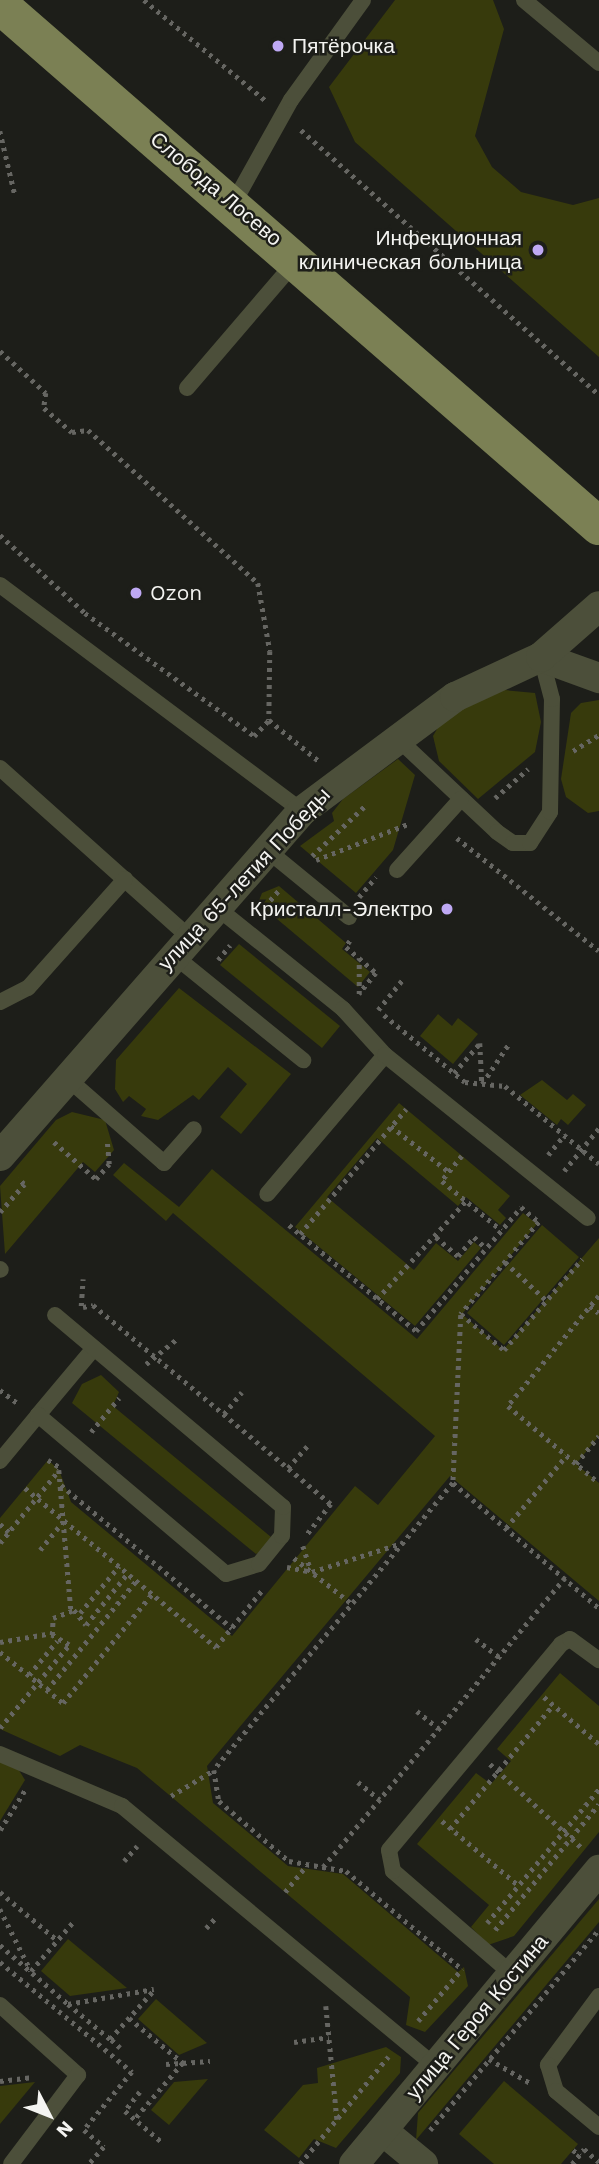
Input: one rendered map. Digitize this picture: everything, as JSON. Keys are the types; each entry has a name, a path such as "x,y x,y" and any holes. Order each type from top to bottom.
{"main road":[{"name":"Слобода Лосево","path":"0,5 526,457 599,526"}],"street":[{"name":"улица 65-летия Победы","path":"0,1156 180,945 302,811 340,778 455,697 541,656 599,606"},
{"path":"541,656 599,678"},
{"name":"улица Героя Костина","path":"354,2164 513,1975 592,1860"},
{"path":"383,2131 426,2151"}],"lane":[{"path":"233,204 282,115 363,0"},
{"path":"524,0 599,63"},
{"path":"187,388 298,260"},
{"path":"0,585 302,811"},
{"path":"397,738 461,799 513,843 530,843 550,813 552,699 541,656"},
{"path":"0,768 125,879 180,945 303,1060"},
{"path":"397,870 461,799"},
{"path":"267,850 349,917"},
{"path":"0,1002 28,988 125,879"},
{"path":"215,906 342,1009 385,1055 588,1218"},
{"path":"267,1194 385,1055"},
{"path":"67,1078 164,1163 194,1129"},
{"path":"38,1415 226,1574 243,1573 273,1553 283,1507 55,1315"},
{"path":"0,1461 94,1348"},
{"path":"513,1975 393,1871 389,1850 561,1644 570,1639 599,1660"},
{"path":"0,1754 121,1806 436,2067"},
{"path":"599,1996 548,2065 556,2091 599,2127"},
{"path":"0,2006 78,2076 11,2164"}],"path":[{"path":"144,0 282,115 599,395"},
{"path":"0,131 15,195"},
{"path":"0,351 46,393 44,408 72,432 88,430 258,583 270,651 269,720 254,736 85,613 0,535"},
{"path":"269,720 340,778"},
{"path":"302,865 401,823 434,830 462,840 599,951"},
{"path":"283,886 293,894"},
{"path":"260,912 270,920"},
{"path":"342,934 359,958 376,973 359,994"},
{"path":"359,958 359,994"},
{"path":"378,1010 402,980"},
{"path":"349,986 454,1073 482,1084 505,1086 599,1164"},
{"path":"454,1073 480,1043 482,1084"},
{"path":"482,1084 508,1045"},
{"path":"300,1234 406,1109"},
{"path":"50,1139 96,1179 108,1164 105,1111"},
{"path":"391,1126 449,1172"},
{"path":"560,1176 599,1128"},
{"path":"538,1167 564,1135"},
{"path":"462,1156 442,1181 501,1230"},
{"path":"377,1299 466,1201"},
{"path":"171,1797 214,1770 453,1483 461,1314 539,1222 520,1207 416,1331 289,1225"},
{"path":"436,1237 458,1256 474,1237 486,1248"},
{"path":"461,1314 504,1350 582,1259"},
{"path":"505,1262 547,1300"},
{"path":"81,1308 83,1279"},
{"path":"599,1296 508,1406 599,1483"},
{"path":"55,1315 93,1305 331,1504 278,1570 312,1572 403,1543"},
{"path":"590,1306 599,1314"},
{"path":"0,1543 153,1355 177,1338"},
{"path":"0,1390 16,1404"},
{"path":"224,1414 242,1392"},
{"path":"8,1413 25,1394"},
{"path":"576,1464 599,1436"},
{"path":"288,1468 307,1446"},
{"path":"506,1528 566,1456"},
{"path":"48,1460 60,1470 71,1609"},
{"path":"453,1483 599,1608"},
{"path":"61,1485 232,1628"},
{"path":"25,1488 216,1647 271,1580"},
{"path":"40,1550 64,1521"},
{"path":"0,1524 9,1532"},
{"path":"304,1538 312,1572"},
{"path":"290,1555 352,1604"},
{"path":"80,1613 119,1566"},
{"path":"71,1609 80,1613 86,1625 127,1574"},
{"path":"323,1867 565,1578"},
{"path":"47,1690 136,1581"},
{"path":"0,1652 63,1703 152,1594"},
{"path":"0,1728 69,1645 57,1641 52,1633 53,1618 71,1609"},
{"path":"0,1642 52,1633"},
{"path":"476,1639 499,1657"},
{"path":"29,1675 57,1641"},
{"path":"541,1695 599,1744"},
{"path":"450,1829 553,1705"},
{"path":"417,1711 439,1729"},
{"path":"487,1761 566,1828 592,1860"},
{"path":"0,1830 37,1769"},
{"path":"214,1770 219,1801 289,1861 346,1871 462,1969"},
{"path":"358,1782 380,1800"},
{"path":"480,1947 484,1927 599,1789"},
{"path":"300,2164 599,1804"},
{"path":"438,1819 518,1885"},
{"path":"124,1861 142,1840"},
{"path":"285,1892 308,1865"},
{"path":"0,1892 57,1940"},
{"path":"0,1909 31,1971"},
{"path":"31,1971 73,1922"},
{"path":"426,2151 430,2129 599,1929"},
{"path":"0,1945 120,2048"},
{"path":"68,2004 154,1989 110,2039"},
{"path":"129,2018 183,2063"},
{"path":"294,2042 329,2037"},
{"path":"166,2064 210,2061"},
{"path":"135,2119 183,2063"},
{"path":"0,2081 33,2077"},
{"path":"140,2092 125,2111 162,2142"},
{"path":"572,2164 584,2149 599,2162"},
{"path":"573,2150 580,2155"}],"green space":[{"name":"Инфекционная клиническая больница","path":"395,0 493,0 504,29 475,136 492,167 521,192 573,205 599,198 599,357 355,142 329,87"},
{"path":"493,689 535,693 541,722 535,752 478,799 439,761 433,736 440,724"},
{"path":"599,700 599,811 588,813 566,797 561,779 571,713 581,703"},
{"path":"398,759 415,775 393,850 356,893 300,846 334,821 332,813 343,799"},
{"path":"279,886 346,943 342,949 370,972 358,987 258,903 262,893"},
{"path":"239,944 340,1026 322,1048 220,965"},
{"path":"179,988 291,1074 241,1134 220,1117 247,1084 228,1067 199,1100 193,1095 158,1120 141,1116 146,1109 129,1096 123,1102 115,1089 116,1060"},
{"path":"438,1014 452,1026 458,1018 478,1034 453,1064 420,1036"},
{"path":"542,1080 567,1100 573,1094 586,1105 568,1125 561,1119 557,1125 520,1095"},
{"path":"399,1103 510,1196 498,1210 506,1218 500,1225 466,1197 458,1206 377,1138 327,1197 414,1270 436,1243 458,1261 474,1242 481,1248 415,1326 295,1227"},
{"path":"72,1112 105,1120 114,1150 95,1172 83,1162 5,1254 0,1186 56,1120"},
{"path":"124,1163 179,1207 212,1169 417,1339 523,1213 537,1224 462,1314 503,1350 599,1238 599,1436 576,1464 599,1483 599,1601 450,1476 207,1766 213,1803 288,1866 343,1874 458,1972 464,1967 468,1986 425,2032 406,2025 410,1997 137,1768 80,1745 60,1756 0,1729 0,1518 48,1460 59,1470 71,1502 232,1636 355,1486 378,1505 435,1436 173,1213 166,1221 113,1175"},
{"path":"542,1225 579,1257 504,1345 467,1313"},
{"path":"101,1375 119,1392 113,1406 271,1537 261,1551 256,1554 72,1403 82,1384"},
{"path":"560,1673 599,1706 599,1832 514,1936 488,1945 471,1927 489,1905 417,1844 476,1773 491,1784 511,1761 497,1749"},
{"path":"0,1760 17,1767 25,1780 0,1821"},
{"path":"599,1899 599,1922 416,2140 418,2113"},
{"path":"68,1939 127,1988 70,1996 41,1971"},
{"path":"156,1999 207,2043 179,2055 138,2019"},
{"path":"386,2047 401,2057 400,2073 336,2148 314,2139 299,2158 264,2130 303,2085 318,2083 317,2068"},
{"path":"208,2079 169,2125 151,2110 174,2082"},
{"path":"504,2081 578,2144 561,2164 494,2164 459,2134"},
{"path":"35,2082 0,2124 0,2086"}],"place":[{"name":"Пятёрочка","path":"278,46"},
{"name":"Инфекционная клиническая больница","path":"538,250"},
{"name":"Ozon","path":"136,593"},
{"name":"Кристалл-Электро","path":"447,909"}]}
